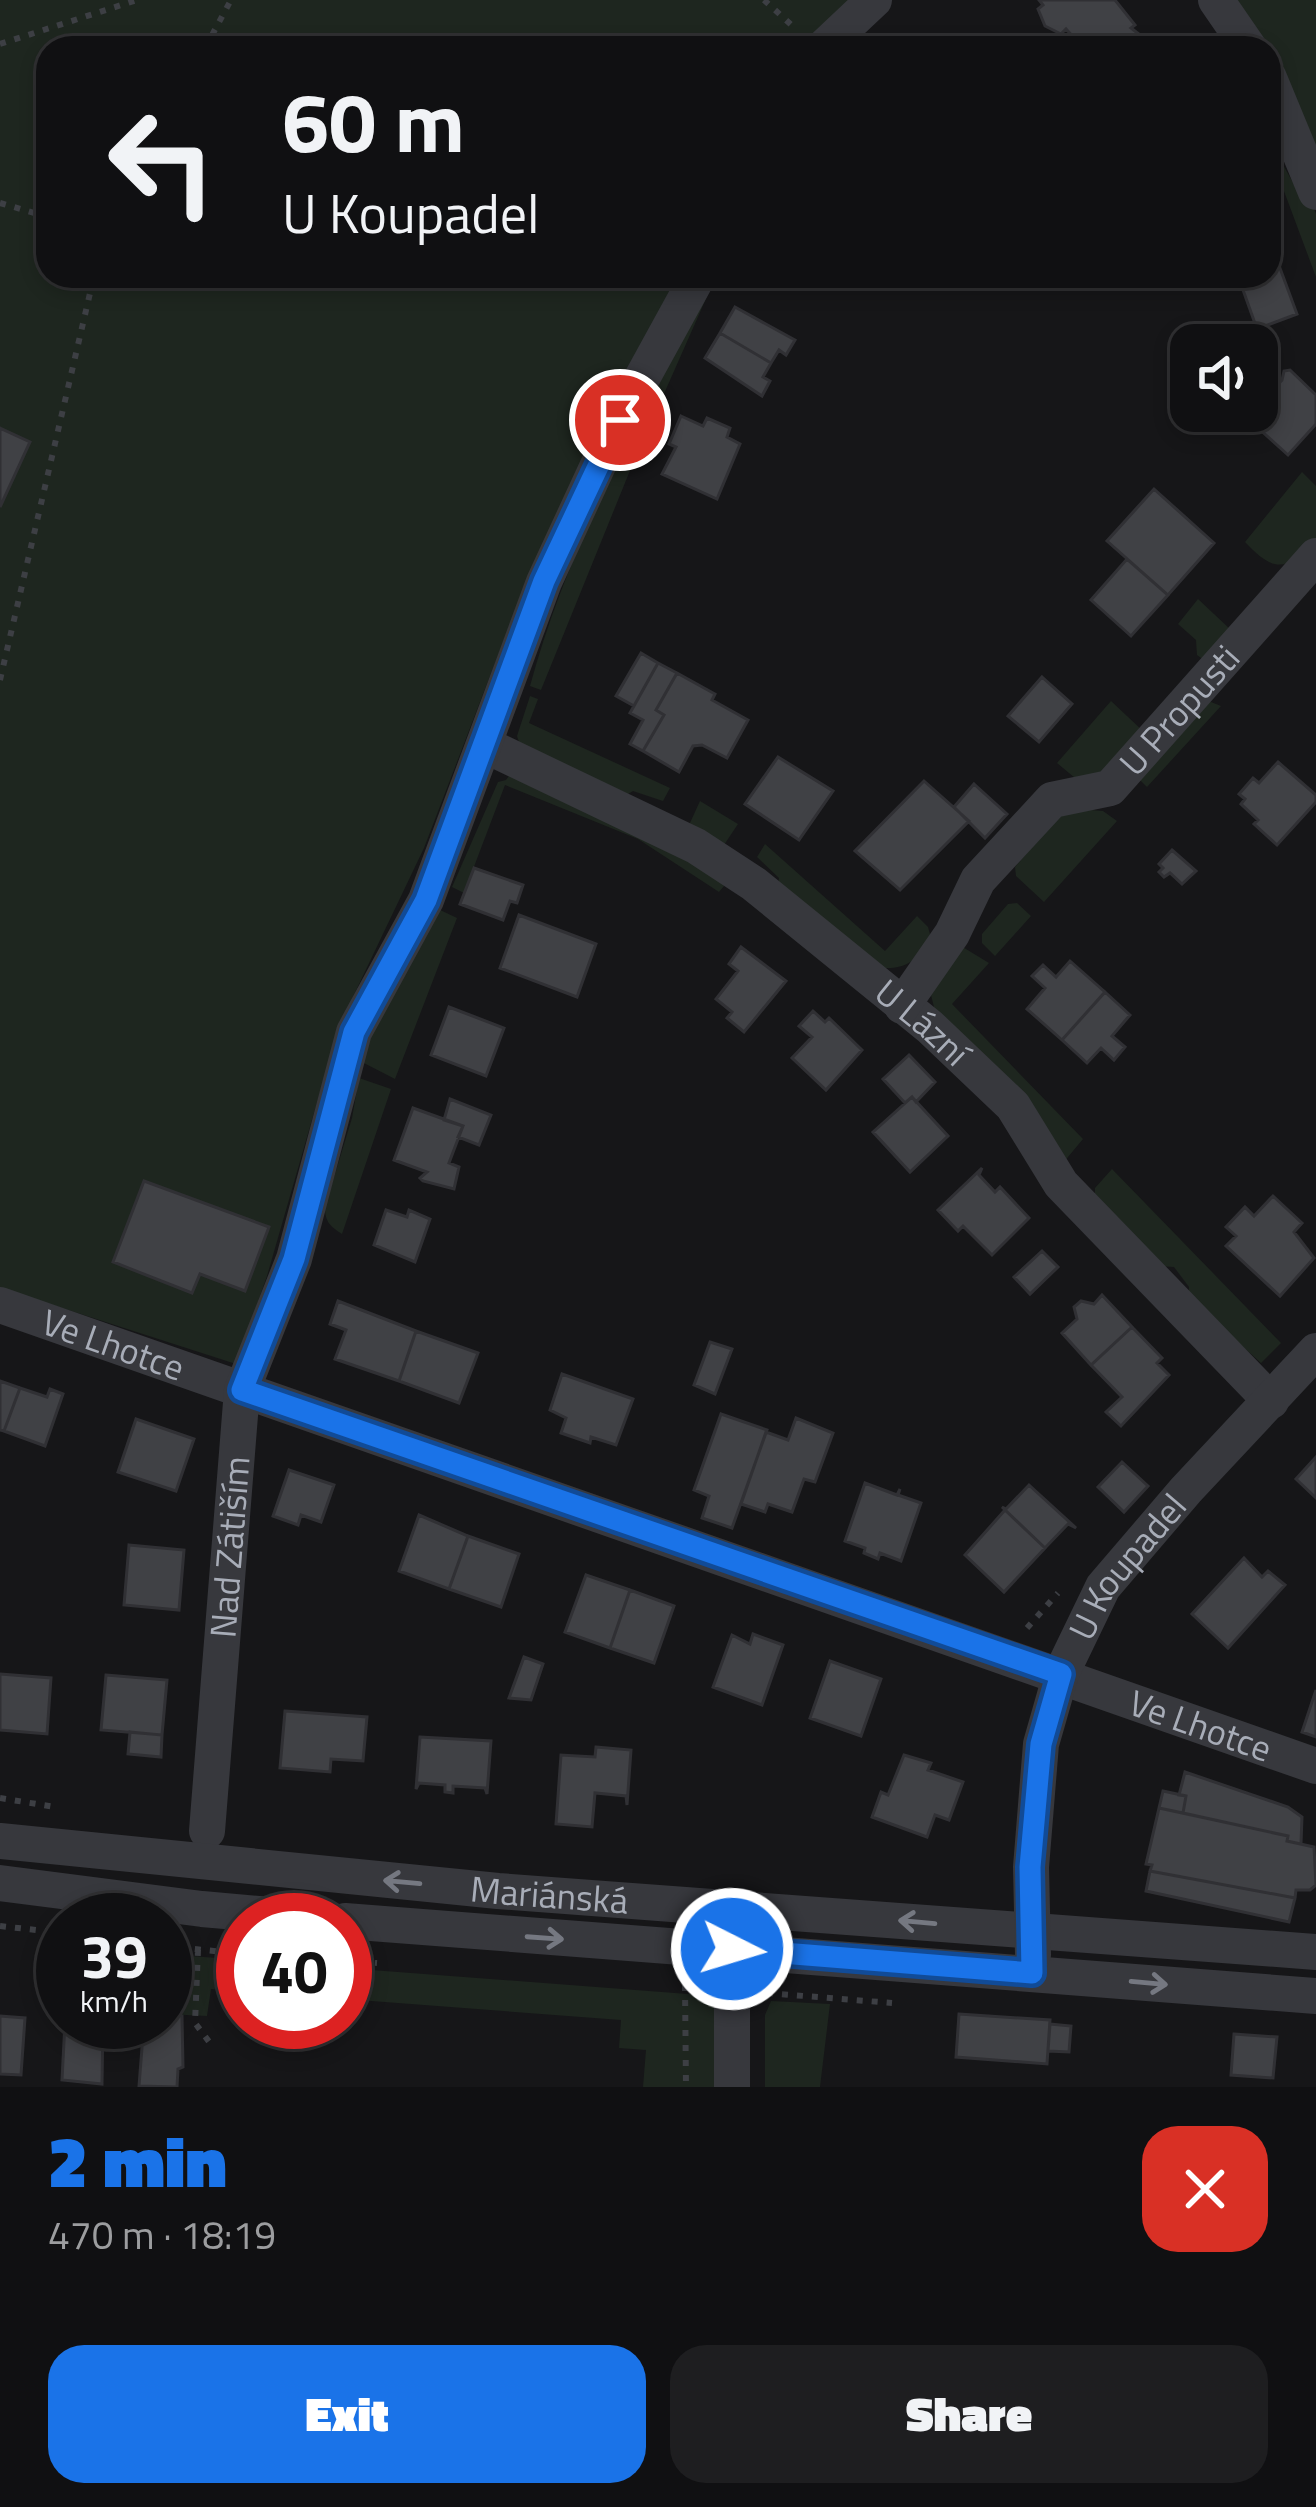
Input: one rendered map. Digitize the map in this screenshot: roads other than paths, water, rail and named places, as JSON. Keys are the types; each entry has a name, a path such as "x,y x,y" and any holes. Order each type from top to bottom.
{"street":[{"path":"817,36 874,0"},
{"path":"1216,0 1241,36"},
{"path":"1281,107 1316,191"},
{"name":"Nad Zátiším","path":"207,1831 242,1390 294,1259 354,1032 426,900 487,746 544,581 620,420 692,288"},
{"name":"U Propusti","path":"902,1006 952,934 978,880 1052,800 1110,788 1316,556"},
{"name":"U Lázní","path":"487,746 695,846 754,884 930,1027 1013,1106 1061,1184 1271,1401"},
{"name":"Ve Lhotce","path":"0,1305 1316,1766"},
{"name":"U Koupadel","path":"1032,1973 1030,1867 1041,1744 1061,1674 1103,1588 1186,1490 1316,1351"},
{"name":"Mariánská","path":"0,1841 498,1891 1316,1952"},
{"path":"0,1883 216,1910"},
{"path":"732,1906 732,2087"},
{"name":"Mariánská","path":"372,1924 1316,1996"}]}
